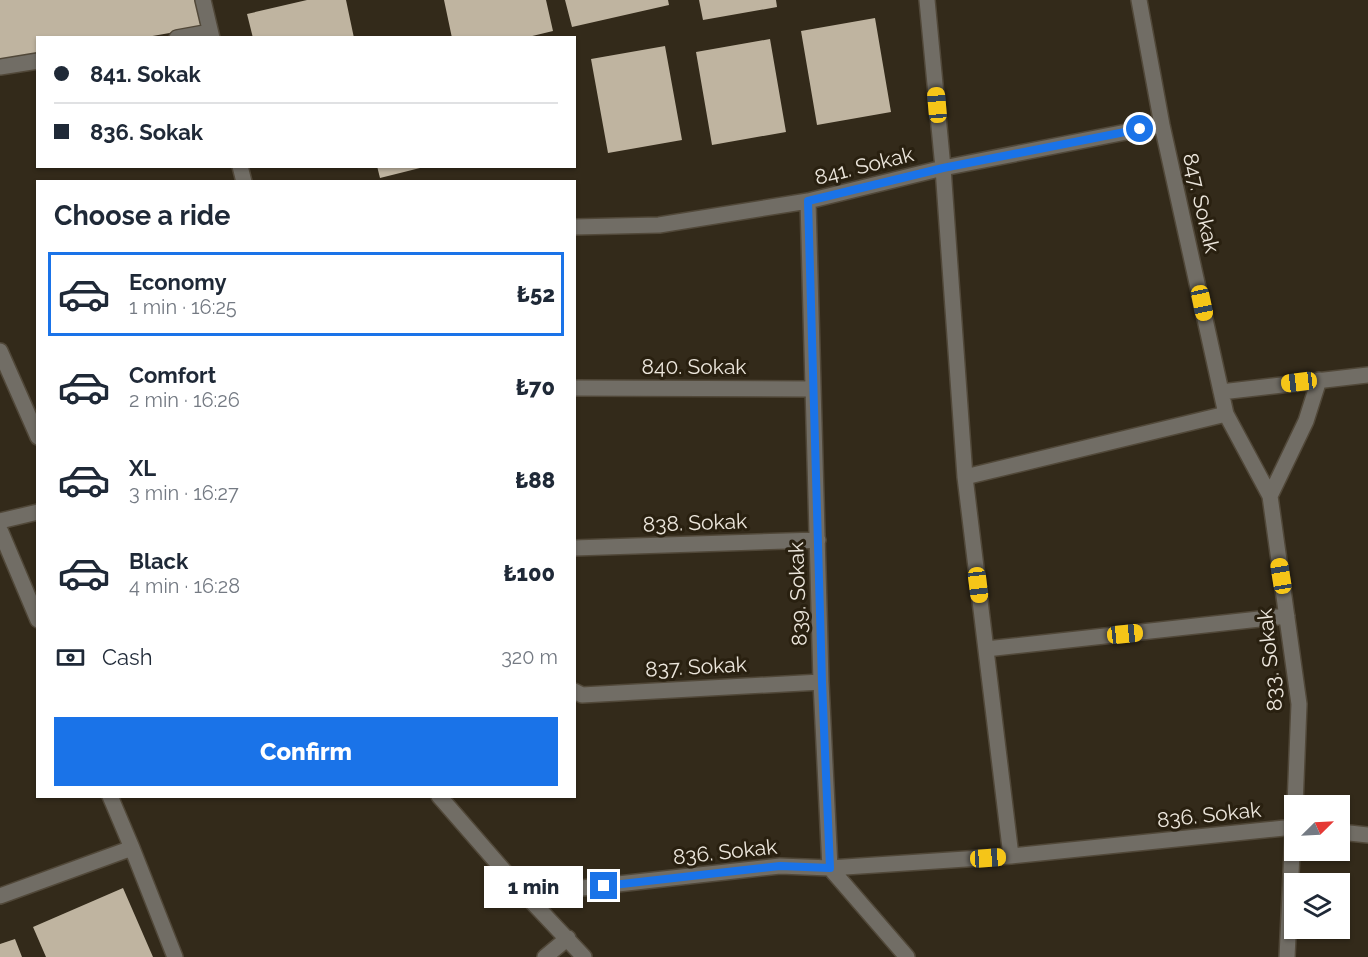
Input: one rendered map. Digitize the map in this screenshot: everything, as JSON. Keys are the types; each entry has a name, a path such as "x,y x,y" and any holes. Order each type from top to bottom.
{"street":[{"path":"203,0 211,35"},
{"path":"927,0 943,168 965,477 1011,856"},
{"name":"847. Sokak","path":"1139,0 1162,125 1227,414"},
{"path":"0,67 36,60"},
{"name":"841. Sokak","path":"576,227 659,225 808,201 943,168 1162,125"},
{"name":"839. Sokak","path":"808,201 822,682 830,868"},
{"path":"0,351 36,432"},
{"path":"1221,392 1368,375"},
{"path":"1270,496 1305,421 1319,380"},
{"name":"840. Sokak","path":"576,388 813,389"},
{"path":"965,477 1227,414"},
{"name":"833. Sokak","path":"1227,414 1270,496 1299,704 1295,795"},
{"path":"0,521 36,512"},
{"path":"0,530 36,615"},
{"name":"838. Sokak","path":"576,548 818,540"},
{"path":"986,649 1287,616"},
{"name":"837. Sokak","path":"576,692 582,695 822,682"},
{"path":"111,798 174,957"},
{"path":"441,798 519,888 584,957"},
{"name":"836. Sokak","path":"519,888 582,888 780,866 830,868 1011,856 1284,828"},
{"path":"1350,833 1368,835"},
{"path":"0,896 132,848"},
{"path":"1287,957 1292,861"},
{"path":"830,868 907,957"},
{"path":"545,957 568,938"}],"building":[{"path":"0,0 198,0 204,27 152,36 36,36 36,55 0,61"},
{"path":"307,0 346,0 354,36 252,36 247,14"},
{"path":"444,0 546,0 553,31 532,36 452,36"},
{"path":"565,0 668,0 669,5 572,27"},
{"path":"699,0 776,0 777,7 703,20"},
{"path":"875,18 891,112 817,125 801,31"},
{"path":"770,39 786,132 712,145 696,52"},
{"path":"665,46 682,140 608,153 591,59"},
{"path":"378,168 420,168 380,178"},
{"path":"123,888 153,957 46,957 33,927"},
{"path":"15,939 22,957 0,957 0,944"}],"route":[{"path":"604,886 780,866 830,868 822,682 808,201 943,168 1140,129"}]}
